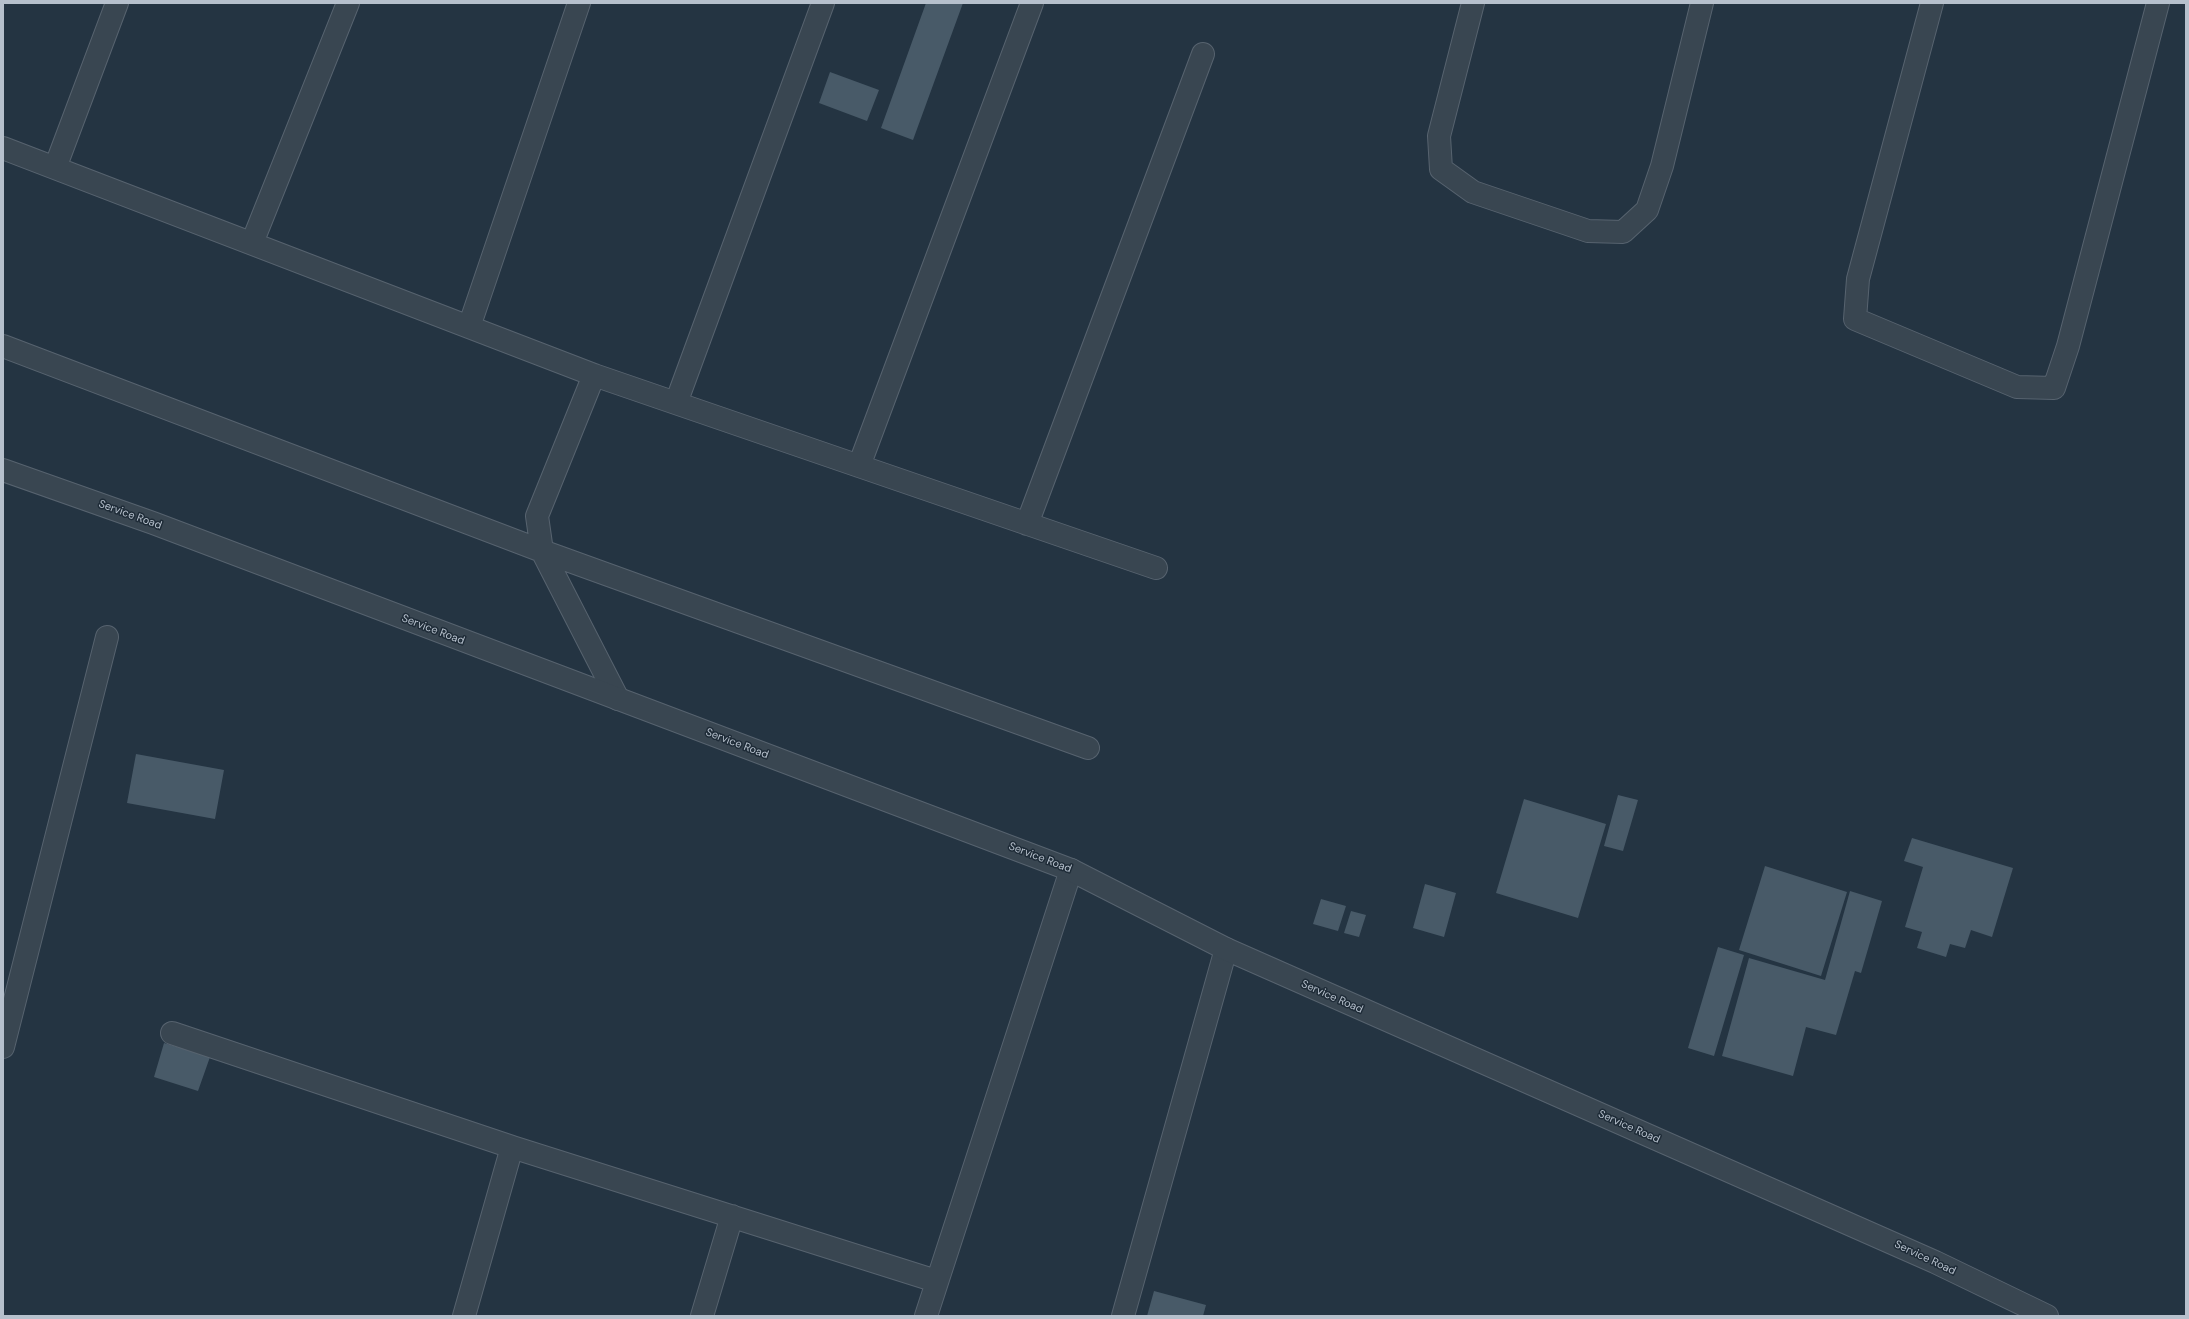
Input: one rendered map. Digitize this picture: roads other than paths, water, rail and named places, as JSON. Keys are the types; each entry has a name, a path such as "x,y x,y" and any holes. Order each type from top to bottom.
{"street":[{"path":"55,168 117,3"},
{"path":"252,243 348,3"},
{"path":"469,327 579,3"},
{"path":"676,403 823,3"},
{"path":"859,466 1032,3"},
{"path":"1473,3 1439,136 1441,169 1473,192 1588,231 1623,232 1647,210 1662,166 1702,3"},
{"path":"1932,3 1858,278 1855,320 2017,387 2054,388 2068,346 2158,3"},
{"path":"1027,524 1203,54"},
{"path":"3,148 594,375 1156,568"},
{"path":"3,346 542,551 1088,748"},
{"path":"594,375 537,516 542,551 618,699"},
{"name":"Service Road","path":"3,470 153,523 1071,870 1226,950 1936,1262 2047,1316"},
{"path":"3,1047 107,638"},
{"path":"926,1316 936,1280 1071,870"},
{"path":"1123,1316 1226,950"},
{"path":"172,1034 512,1148 936,1280"},
{"path":"464,1316 512,1148"},
{"path":"702,1316 732,1216"}]}
